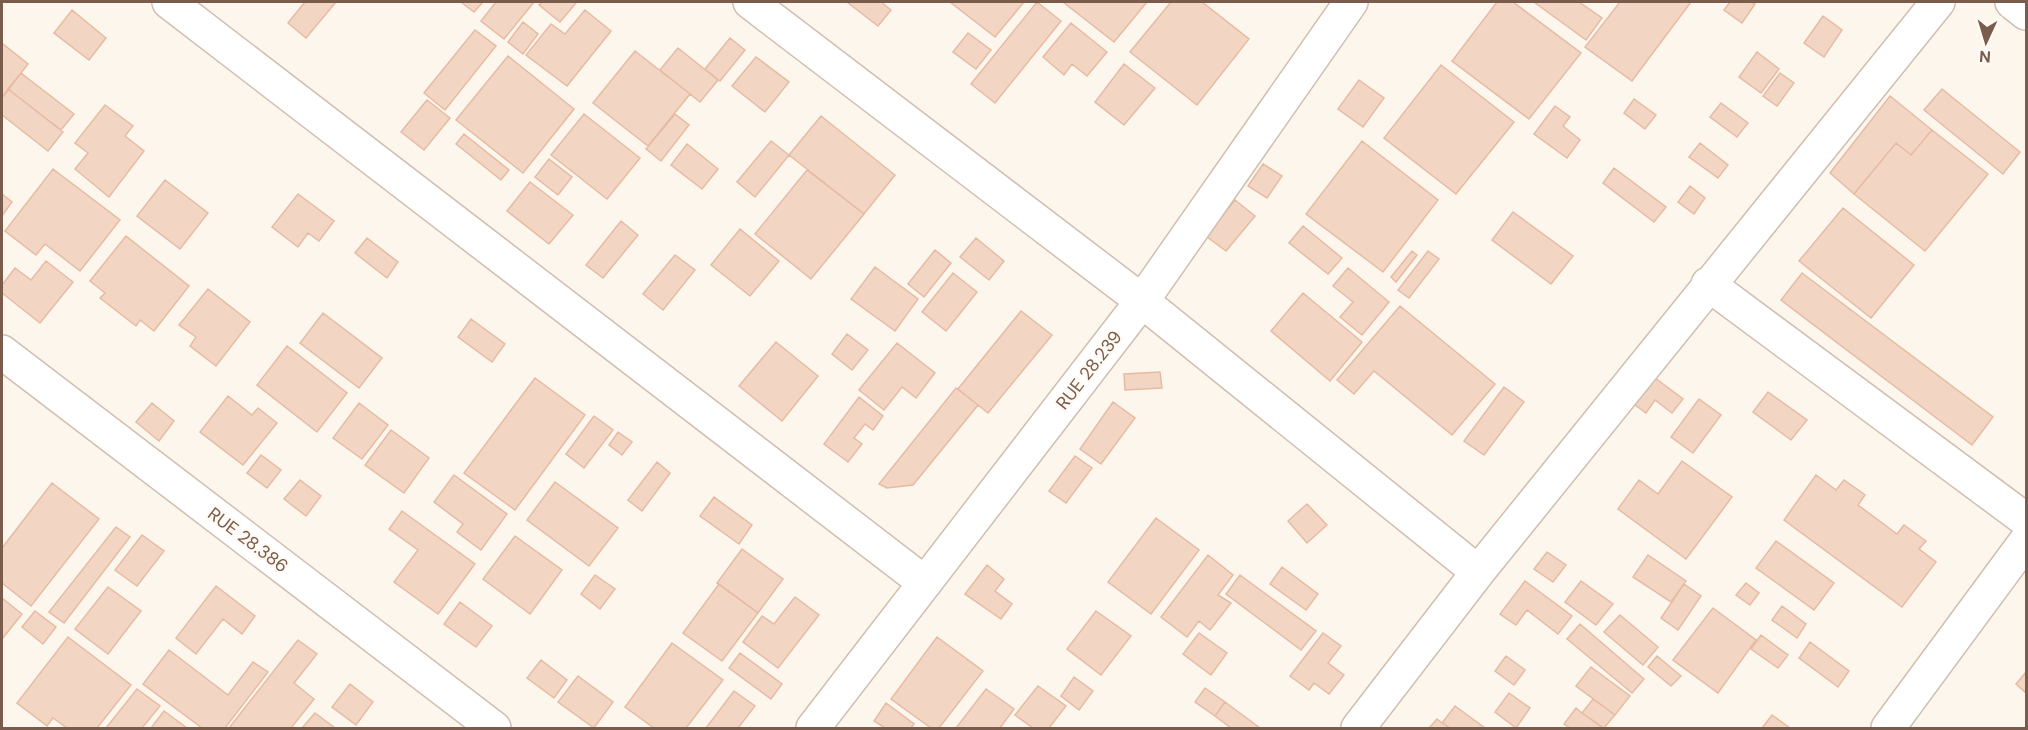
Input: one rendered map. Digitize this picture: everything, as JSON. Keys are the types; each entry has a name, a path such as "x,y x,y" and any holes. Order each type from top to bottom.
{"street":[{"path":"169,2 925,583"},
{"path":"750,2 1142,301 1478,572"},
{"name":"RUE 28.239","path":"813,729 1142,301 1351,2"},
{"path":"1358,729 1478,572 1708,284 1938,2"},
{"path":"2012,2 2026,13"},
{"path":"1708,284 2026,520"},
{"name":"RUE 28.386","path":"2,352 494,729"},
{"path":"1888,729 2026,541"}],"building":[{"path":"305,2 336,2 306,38 288,23"},
{"path":"461,2 483,2 474,12"},
{"path":"496,2 534,2 504,39 481,21"},
{"path":"542,2 576,3 560,22 539,5"},
{"path":"847,2 881,2 891,10 878,26"},
{"path":"950,2 1024,2 995,37"},
{"path":"1037,2 1061,21 995,103 971,84"},
{"path":"1063,2 1147,2 1114,42"},
{"path":"1171,2 1202,2 1249,39 1197,105 1130,52"},
{"path":"1497,2 1513,2 1581,53 1529,119 1452,61"},
{"path":"1534,2 1579,2 1602,18 1586,40"},
{"path":"1620,2 1691,2 1632,81 1585,47"},
{"path":"1730,2 1755,4 1742,23 1724,10"},
{"path":"72,10 106,38 89,60 54,33"},
{"path":"585,10 611,31 567,86 526,55 551,24 565,34"},
{"path":"1823,16 1842,30 1824,57 1804,43"},
{"path":"523,22 538,34 523,54 508,42"},
{"path":"1071,23 1107,52 1087,76 1072,64 1064,75 1043,57"},
{"path":"475,30 496,46 445,110 424,93"},
{"path":"968,33 991,50 976,69 953,52"},
{"path":"730,38 745,50 720,81 705,69"},
{"path":"3,44 28,64 2,98 2,46"},
{"path":"678,48 718,80 700,102 660,70"},
{"path":"635,51 690,94 648,146 593,103"},
{"path":"1757,52 1779,69 1761,93 1739,77"},
{"path":"508,56 574,109 523,173 456,120"},
{"path":"756,57 789,82 765,112 732,86"},
{"path":"1124,64 1155,88 1124,125 1095,102"},
{"path":"1441,65 1514,122 1456,194 1384,138"},
{"path":"21,73 74,114 61,130 8,89"},
{"path":"1780,73 1794,83 1777,106 1763,96"},
{"path":"1359,80 1384,98 1363,127 1338,109"},
{"path":"8,89 63,132 48,151 2,115 2,98"},
{"path":"1942,89 2020,152 2003,174 1924,110"},
{"path":"1890,96 1932,130 1911,155 1896,143 1854,194 1830,173"},
{"path":"1634,99 1656,115 1645,129 1624,113"},
{"path":"427,100 450,118 424,150 401,132"},
{"path":"1721,103 1748,123 1737,137 1710,117"},
{"path":"105,105 133,126 125,136 144,151 109,197 75,169 88,153 75,143"},
{"path":"1555,106 1570,117 1563,126 1580,140 1567,158 1534,134"},
{"path":"584,114 640,158 607,199 551,155"},
{"path":"675,114 689,125 661,161 646,149"},
{"path":"821,116 895,175 864,214 789,155"},
{"path":"1932,130 1988,174 1925,251 1854,194 1896,143 1911,155"},
{"path":"464,134 509,170 501,180 456,144"},
{"path":"771,141 789,155 755,197 737,182"},
{"path":"1362,141 1438,200 1383,272 1306,214"},
{"path":"1700,143 1728,165 1718,178 1689,157"},
{"path":"687,144 718,169 702,189 671,165"},
{"path":"549,159 572,177 558,195 535,177"},
{"path":"1263,164 1282,176 1267,198 1248,186"},
{"path":"1614,168 1666,207 1654,222 1603,183"},
{"path":"53,169 120,220 80,271 45,244 36,255 5,231"},
{"path":"807,170 864,214 811,279 755,234"},
{"path":"165,180 208,213 180,249 137,216"},
{"path":"530,182 573,215 549,244 507,211"},
{"path":"1690,186 1705,198 1694,214 1678,202"},
{"path":"2,194 12,202 2,216"},
{"path":"298,194 334,221 319,241 308,233 298,247 272,227"},
{"path":"1235,200 1255,216 1226,251 1206,236"},
{"path":"1843,208 1914,265 1871,318 1799,261"},
{"path":"1513,212 1573,256 1551,284 1492,240"},
{"path":"621,221 638,235 603,278 586,265"},
{"path":"1303,226 1342,258 1328,274 1289,243"},
{"path":"740,229 779,261 750,296 711,265"},
{"path":"126,236 189,286 154,331 140,320 136,326 100,298 105,293 90,281"},
{"path":"367,238 398,262 387,278 355,253"},
{"path":"976,238 1004,261 989,280 960,257"},
{"path":"935,250 951,263 924,297 908,284"},
{"path":"1412,251 1417,255 1396,282 1391,277"},
{"path":"1428,251 1439,259 1409,298 1398,290"},
{"path":"675,255 695,270 663,310 643,294"},
{"path":"46,261 73,282 40,323 2,293 2,285 15,268 31,280"},
{"path":"875,267 918,299 895,331 851,299"},
{"path":"1348,268 1389,302 1362,335 1340,317 1353,302 1333,286"},
{"path":"953,273 977,292 946,331 922,312"},
{"path":"1802,273 1993,417 1972,445 1781,300"},
{"path":"208,289 250,322 216,366 190,346 196,337 179,325"},
{"path":"1303,293 1362,342 1330,381 1271,331"},
{"path":"1400,306 1495,384 1452,435 1374,371 1354,394 1337,380"},
{"path":"1021,311 1052,335 988,413 958,389"},
{"path":"323,313 382,358 359,388 300,343"},
{"path":"471,319 505,344 492,362 458,337"},
{"path":"847,334 868,350 852,370 832,354"},
{"path":"776,342 818,376 782,421 739,386"},
{"path":"897,343 935,373 916,398 902,387 884,410 859,390"},
{"path":"287,346 347,393 317,432 257,385"},
{"path":"1160,372 1162,388 1125,390 1124,374"},
{"path":"1651,375 1683,399 1672,413 1655,400 1646,413 1631,402"},
{"path":"535,378 585,415 515,510 464,473"},
{"path":"1504,387 1524,402 1484,455 1464,441"},
{"path":"956,388 978,405 913,485 887,488 879,484"},
{"path":"1768,392 1807,420 1791,440 1753,412"},
{"path":"228,396 252,415 258,408 277,423 243,465 200,432"},
{"path":"859,397 883,416 873,430 865,424 854,438 862,444 848,462 824,444"},
{"path":"1699,399 1721,415 1693,453 1671,437"},
{"path":"1113,402 1135,418 1101,464 1080,449"},
{"path":"152,403 174,421 159,441 136,422"},
{"path":"359,403 388,425 362,459 333,438"},
{"path":"594,416 613,430 584,468 566,454"},
{"path":"391,430 429,458 404,493 365,465"},
{"path":"618,432 632,442 622,455 609,445"},
{"path":"261,455 281,470 267,488 247,473"},
{"path":"1075,456 1092,468 1066,503 1049,491"},
{"path":"1682,461 1732,497 1686,559 1618,509 1639,480 1658,494"},
{"path":"657,462 670,473 642,511 628,500"},
{"path":"454,475 507,514 481,550 457,532 463,524 434,502"},
{"path":"1816,475 1836,490 1844,480 1865,495 1858,505 1897,534 1904,525 1926,541 1919,549 1936,562 1902,607 1784,520"},
{"path":"300,480 321,496 306,516 284,499"},
{"path":"555,482 618,528 589,566 527,520"},
{"path":"52,483 99,519 31,606 2,583 2,548"},
{"path":"714,497 752,525 739,544 700,516"},
{"path":"1307,504 1327,525 1307,543 1288,521"},
{"path":"402,511 475,564 438,614 394,582 418,550 389,529"},
{"path":"1156,518 1199,550 1151,614 1108,582"},
{"path":"116,527 130,537 64,623 49,612"},
{"path":"142,535 164,551 137,586 115,570"},
{"path":"515,536 562,570 530,614 483,579"},
{"path":"1776,541 1834,583 1814,610 1756,568"},
{"path":"742,549 783,579 758,613 717,583"},
{"path":"1547,552 1566,565 1553,582 1534,569"},
{"path":"1208,555 1233,575 1218,595 1231,603 1210,630 1199,621 1187,637 1161,617"},
{"path":"1648,555 1686,581 1671,602 1633,577"},
{"path":"987,565 1004,579 995,591 1012,604 1001,619 965,594"},
{"path":"1282,567 1318,594 1306,610 1270,584"},
{"path":"595,575 615,589 600,609 581,594"},
{"path":"1240,575 1316,631 1301,650 1226,594"},
{"path":"1525,581 1572,616 1558,634 1527,610 1516,625 1500,614"},
{"path":"1581,581 1613,604 1596,625 1565,602"},
{"path":"1746,583 1759,593 1750,605 1736,595"},
{"path":"719,584 758,613 722,661 683,633"},
{"path":"1684,584 1701,596 1678,630 1661,618"},
{"path":"216,586 255,616 242,634 223,619 196,654 176,638"},
{"path":"108,587 141,611 108,654 75,629"},
{"path":"795,597 819,615 778,668 743,642 762,616 774,624"},
{"path":"2,598 22,614 2,639"},
{"path":"460,602 492,626 476,647 444,624"},
{"path":"1782,606 1806,624 1797,638 1772,620"},
{"path":"1713,608 1756,640 1718,693 1673,660"},
{"path":"35,611 56,627 43,644 22,627"},
{"path":"1096,611 1131,636 1101,675 1067,649"},
{"path":"1620,615 1658,647 1643,665 1604,632"},
{"path":"1580,624 1644,679 1632,693 1567,639"},
{"path":"1199,633 1227,653 1211,675 1183,654"},
{"path":"1323,633 1341,646 1328,663 1344,675 1329,694 1314,683 1309,690 1290,676"},
{"path":"1761,635 1788,655 1778,668 1751,649"},
{"path":"68,637 131,685 97,728 67,728 53,718 47,726 17,703"},
{"path":"937,637 983,671 939,728 931,728 891,699"},
{"path":"298,640 317,654 294,683 314,699 291,728 229,728"},
{"path":"1810,642 1849,671 1838,687 1799,658"},
{"path":"672,643 723,680 686,728 654,728 625,707"},
{"path":"169,650 228,695 253,662 268,672 225,728 202,728 143,684"},
{"path":"740,653 782,684 771,699 729,668"},
{"path":"1506,656 1525,670 1514,685 1495,671"},
{"path":"1657,656 1681,676 1671,686 1648,667"},
{"path":"541,660 567,680 554,698 527,678"},
{"path":"1591,667 1630,696 1615,715 1576,686"},
{"path":"2026,672 2026,693 2016,684"},
{"path":"578,676 613,702 594,728 558,702"},
{"path":"1074,677 1093,691 1079,710 1061,696"},
{"path":"350,684 373,702 356,725 332,707"},
{"path":"1038,686 1066,706 1049,728 1033,728 1015,715"},
{"path":"1205,688 1225,702 1215,716 1195,702"},
{"path":"137,689 160,706 142,728 106,728"},
{"path":"986,689 1014,709 1000,728 956,728"},
{"path":"734,691 755,706 738,728 706,728"},
{"path":"1509,693 1530,708 1516,728 1495,712"},
{"path":"1593,699 1615,715 1604,728 1582,713"},
{"path":"1225,702 1260,728 1231,728 1215,716"},
{"path":"886,703 914,724 911,728 885,728 874,721"},
{"path":"1455,706 1485,728 1450,728 1442,723"},
{"path":"1576,708 1603,728 1570,728 1564,724"},
{"path":"164,711 187,728 151,728"},
{"path":"315,713 335,728 302,728"},
{"path":"1772,715 1790,728 1762,728"},
{"path":"1437,719 1442,723 1450,728 1429,728"}]}
